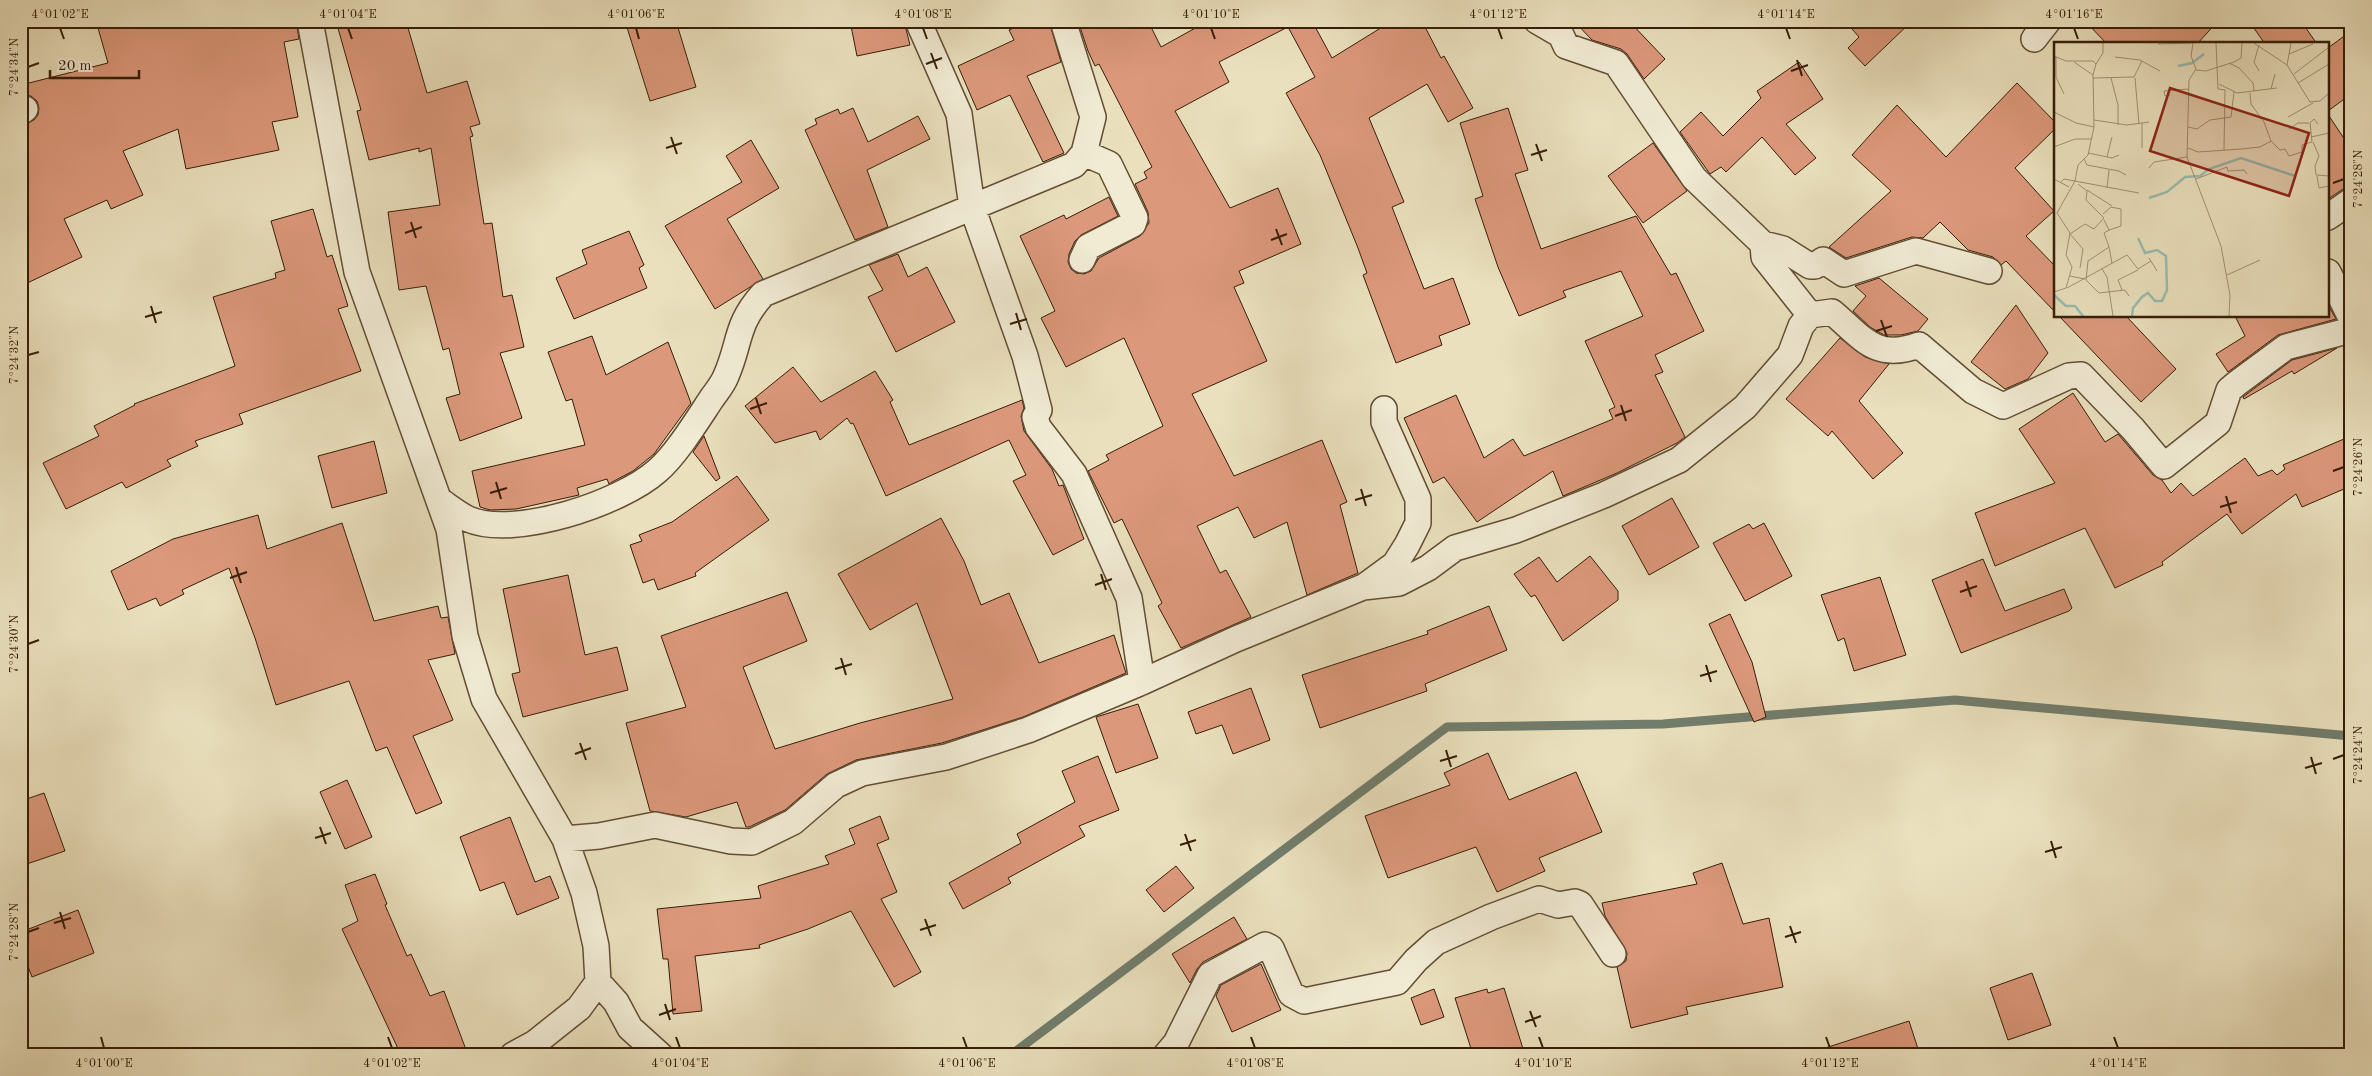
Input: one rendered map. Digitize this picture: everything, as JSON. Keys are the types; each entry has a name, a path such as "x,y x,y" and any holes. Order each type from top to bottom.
{"street":[{"path":"310,21 357,272 449,529 465,636 484,699 565,839 584,893 596,946 598,982 616,1002 630,1028 660,1055"},
{"path":"918,21 959,114 972,207 1025,356 1039,410 1035,417 1038,427 1043,437 1074,474 1129,598 1142,682"},
{"path":"439,500 468,519 504,526 551,519 614,498 657,471 691,430 726,376 739,331 750,309 763,294 1074,164 1084,153 1093,117 1064,21"},
{"path":"1537,21 1561,34 1566,46 1616,63 1694,178 1763,244 1783,249 1810,266 1815,266 1823,260 1844,274 1916,251 1989,271"},
{"path":"1082,260 1088,247 1133,224 1135,218 1110,164 1084,153"},
{"path":"2330,216 2351,201"},
{"path":"1763,244 1764,257 1810,315"},
{"path":"2330,276 2351,318"},
{"path":"1363,587 1399,582 1428,568 1455,548 1516,530 1604,495 1679,460 1745,407 1790,355 1801,326 1810,315 1832,312 1875,348 1890,352 1919,344 1973,391 2003,406 2069,376 2081,376 2133,429 2164,466 2218,423 2229,390 2286,347 2346,333 2351,330"},
{"path":"565,839 599,836 655,825 731,841 752,842 793,822 836,785 862,773 946,757 1028,730 1142,682 1236,639 1363,587 1395,564 1407,546 1418,523 1418,499 1384,422 1384,409"},
{"path":"1166,1055 1176,1043 1210,975 1265,945 1271,948 1290,994 1304,1001 1396,982 1436,942 1491,917 1540,899 1558,905 1575,902 1580,904 1613,954"},
{"path":"514,1055 535,1043 579,1008 598,982"}],"building":[{"path":"122,21 296,21 299,39 284,42 298,117 272,122 279,150 186,169 178,129 123,151 143,195 111,209 107,200 64,219 82,257 21,286 21,126 34,120 38,115 39,108 37,101 31,96 21,95 21,85 108,63 98,28"},
{"path":"336,21 406,21 427,93 467,81 480,124 470,127 473,136 470,137 484,224 492,223 503,297 512,295 524,347 500,353 522,418 460,441 446,398 460,394 449,348 443,350 426,286 399,290 388,212 440,205 431,148 419,152 419,148 369,160 357,111 361,110"},
{"path":"625,21 676,21 696,87 650,101"},
{"path":"850,21 904,21 910,45 857,56"},
{"path":"1029,21 1049,21 1061,62 1027,76 1064,153 1043,162 1010,95 977,110 958,66 1014,40 1009,30"},
{"path":"1078,21 1148,21 1161,47 1208,21 1312,21 1332,58 1392,21 1422,21 1441,58 1444,56 1473,108 1448,122 1427,84 1369,118 1404,202 1392,207 1424,289 1453,278 1470,324 1439,336 1442,345 1396,363 1363,275 1367,273 1358,248 1320,155 1286,93 1315,77 1288,27 1219,62 1229,82 1175,111 1230,208 1278,188 1301,244 1239,271 1244,283 1234,287 1267,361 1192,394 1234,476 1322,440 1347,502 1340,505 1358,573 1307,595 1287,522 1254,538 1238,507 1197,526 1220,573 1226,570 1251,617 1181,648 1158,606 1162,603 1122,519 1114,523 1088,471 1109,460 1106,455 1163,426 1124,338 1066,367 1041,318 1055,311 1020,236 1064,215 1066,219 1109,197 1118,216 1081,235 1075,241 1069,254 1068,262 1071,269 1076,273 1084,274 1091,271 1099,258 1140,236 1149,223 1148,212 1135,184 1147,178 1144,172 1152,167 1099,64 1095,66"},
{"path":"1574,21 1629,21 1665,59 1644,79 1627,54 1621,49 1592,40"},
{"path":"1845,21 1912,21 1865,66 1848,48 1859,37"},
{"path":"2085,21 2218,21 2199,42 2105,42"},
{"path":"2249,21 2301,21 2316,42 2264,42"},
{"path":"2351,31 2351,94 2330,110 2330,47"},
{"path":"1799,62 1823,99 1786,124 1816,158 1795,175 1762,137 1726,172 1721,167 1710,174 1680,132 1701,112 1723,136 1761,98 1757,91"},
{"path":"2017,83 2054,121 2054,130 2015,168 2054,211 2026,236 2054,265 2054,311 2006,261 2001,265 1993,257 1968,250 1940,222 1923,238 1912,237 1846,258 1829,247 1891,191 1852,155 1897,105 1946,157"},
{"path":"853,108 868,142 918,116 930,139 867,170 888,227 855,240 805,130 817,124 815,119 838,109 840,114"},
{"path":"1508,108 1528,170 1515,174 1541,249 1636,216 1671,275 1676,273 1704,331 1655,355 1663,372 1655,375 1685,437 1677,443 1617,473 1563,496 1553,471 1477,522 1444,477 1433,483 1404,418 1456,395 1484,458 1513,439 1524,456 1613,419 1609,410 1615,407 1585,341 1643,316 1621,271 1563,291 1566,297 1519,316 1498,267 1475,199 1483,196 1460,123"},
{"path":"2330,118 2351,149 2351,187 2343,189 2330,198"},
{"path":"751,140 779,188 727,219 763,279 715,309 665,226 742,182 726,156"},
{"path":"1653,143 1687,191 1643,223 1608,176"},
{"path":"313,209 327,257 332,255 348,306 338,309 361,371 239,414 243,424 195,441 198,446 167,460 171,466 126,488 122,482 66,509 43,463 99,436 94,426 134,404 235,366 213,297 276,278 275,273 285,270 271,221"},
{"path":"629,231 644,265 639,268 647,288 574,319 556,278 587,264 582,250"},
{"path":"898,254 908,277 927,267 955,322 896,352 868,297 883,290 869,265"},
{"path":"2351,264 2351,285 2343,269"},
{"path":"1879,278 1928,319 1918,331 1901,335 1884,335 1870,327 1853,311 1866,296 1855,286"},
{"path":"2016,305 2048,353 2028,379 2005,389 1971,362"},
{"path":"2330,308 2336,319 2278,335 2228,372 2216,354 2245,336 2236,318 2330,318"},
{"path":"2061,318 2128,318 2176,369 2141,402"},
{"path":"592,336 606,375 668,342 691,403 654,454 633,471 609,484 607,479 577,488 579,495 516,509 490,510 480,507 472,471 585,445 572,399 566,401 548,352"},
{"path":"1840,338 1865,357 1889,364 1859,401 1903,453 1873,479 1832,431 1828,436 1786,399"},
{"path":"2337,348 2294,374 2292,371 2244,399 2243,397 2292,360"},
{"path":"793,367 821,402 875,371 893,400 890,402 909,445 1022,400 1024,408 1021,416 1024,431 1052,469 1059,486 1063,485 1084,539 1053,555 1013,481 1026,475 1009,440 886,496 853,423 851,424 847,418 820,440 816,431 775,443 745,406"},
{"path":"2073,393 2105,442 2118,434 2153,475 2162,480 2171,493 2181,483 2193,496 2245,458 2258,476 2272,470 2277,475 2285,469 2283,465 2351,436 2351,486 2302,507 2296,494 2242,534 2227,514 2162,562 2163,565 2115,588 2085,528 1995,566 1975,513 2055,483 2019,429"},
{"path":"704,436 720,478 716,481 693,452"},
{"path":"374,441 387,493 332,508 318,456"},
{"path":"737,476 769,520 695,573 696,576 658,590 654,579 643,583 630,545 642,541 639,535 672,522"},
{"path":"1672,498 1699,547 1649,575 1622,526"},
{"path":"258,515 267,549 342,523 374,621 438,606 441,618 448,617 455,654 428,660 453,720 413,736 442,803 416,814 387,747 376,751 349,681 276,705 255,638 229,568 182,590 184,594 160,606 156,598 128,610 111,571 173,539"},
{"path":"941,518 964,561 981,605 1009,593 1039,663 1114,635 1126,673 1023,717 942,743 856,760 827,774 785,810 749,827 746,827 737,802 686,817 650,811 626,723 686,707 661,636 787,592 807,641 743,667 775,749 860,723 953,699 917,603 870,630 838,574"},
{"path":"1764,523 1792,576 1745,601 1713,543 1749,524 1753,529"},
{"path":"1590,556 1618,591 1618,600 1563,641 1535,595 1531,597 1514,574 1539,557 1557,582"},
{"path":"1983,559 2005,611 2064,589 2072,608 2069,611 1961,653 1932,580"},
{"path":"568,575 585,655 617,647 628,690 523,717 512,674 520,672 503,589"},
{"path":"1880,577 1906,655 1854,671 1844,638 1838,641 1821,595"},
{"path":"1489,606 1507,650 1425,684 1427,691 1320,728 1302,675 1428,634 1427,631"},
{"path":"1730,614 1752,662 1766,717 1754,722 1709,624"},
{"path":"1251,688 1270,740 1233,754 1222,725 1196,734 1188,712"},
{"path":"1138,704 1158,758 1116,773 1096,717"},
{"path":"1488,753 1509,800 1576,772 1602,832 1539,858 1545,871 1497,892 1476,847 1388,878 1365,816 1450,785 1444,773"},
{"path":"1098,756 1119,810 1079,826 1085,836 1008,878 1011,883 963,909 949,883 1021,843 1017,834 1075,802 1062,771"},
{"path":"347,780 372,837 345,849 320,792"},
{"path":"44,793 65,851 21,866 21,801"},
{"path":"880,816 889,839 877,844 897,892 881,899 921,972 894,987 851,911 808,929 759,945 760,948 695,956 702,1011 673,1014 668,959 663,959 657,909 761,898 758,886 829,864 825,856 855,844 849,829"},
{"path":"510,817 535,882 550,876 559,898 517,915 504,882 480,891 460,837"},
{"path":"1722,863 1743,924 1769,918 1783,987 1686,1007 1688,1014 1631,1028 1617,967 1626,961 1627,953 1605,916 1602,903 1697,884 1693,873"},
{"path":"1176,866 1194,888 1164,912 1146,890"},
{"path":"375,874 387,904 385,905 407,956 411,954 430,996 444,991 468,1055 401,1055 342,929 358,921 345,885"},
{"path":"78,910 94,953 32,977 21,948 21,932"},
{"path":"1234,917 1247,939 1203,962 1190,983 1172,954"},
{"path":"1261,964 1281,1010 1232,1032 1216,996 1221,985"},
{"path":"2032,973 2051,1025 2008,1040 1990,988"},
{"path":"1504,988 1525,1055 1473,1055 1455,998 1487,989 1488,993"},
{"path":"1434,989 1444,1017 1421,1025 1411,998"},
{"path":"1909,1021 1920,1055 1820,1055 1819,1050"}],"waterway":[{"path":"1011,1055 1447,727 1663,724 1955,700 2351,736"}]}
